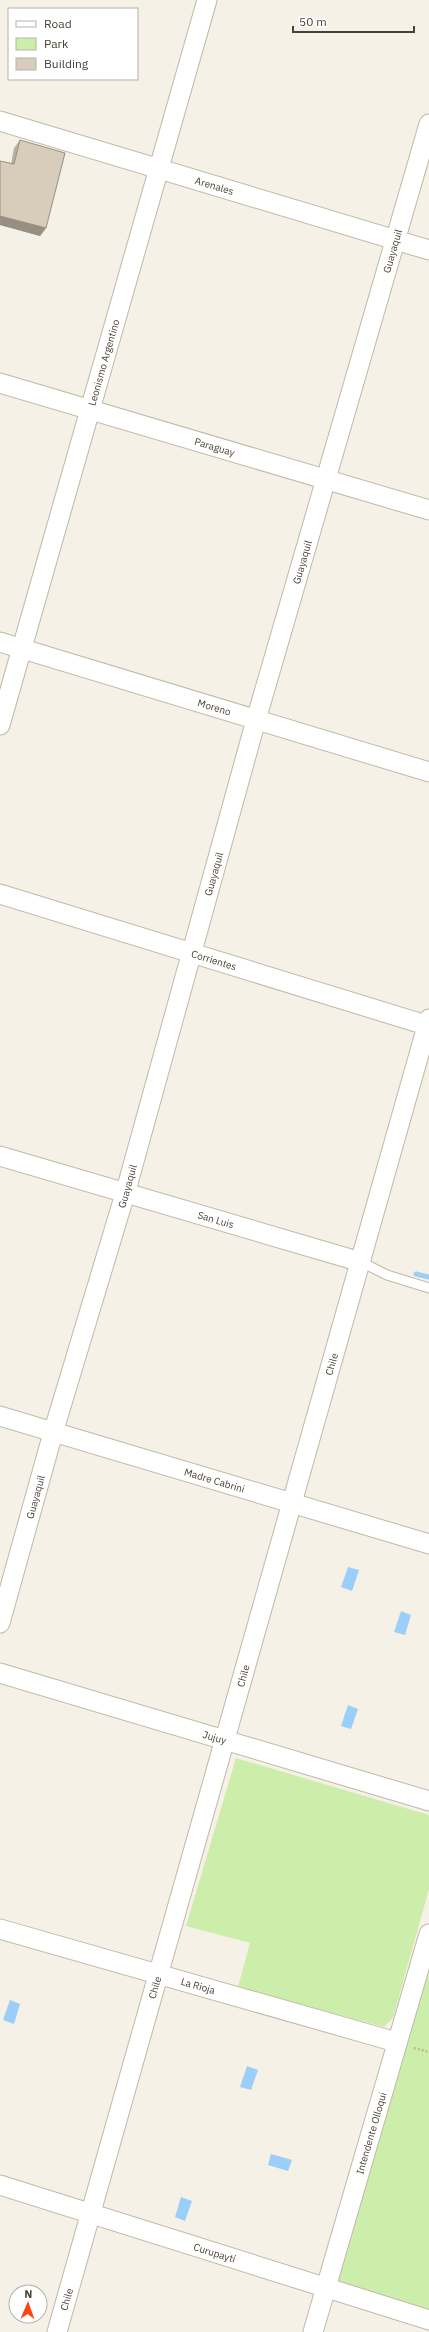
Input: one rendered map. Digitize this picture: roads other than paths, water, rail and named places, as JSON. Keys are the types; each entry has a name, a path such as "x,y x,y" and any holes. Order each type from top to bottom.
{"street":[{"name":"Leonismo Argentino","path":"0,725 207,0"},
{"name":"Arenales","path":"0,121 429,250"},
{"name":"Guayaquil","path":"0,1623 53,1433 125,1194 256,720 429,124"},
{"name":"Paraguay","path":"0,383 429,510"},
{"name":"Moreno","path":"0,642 429,772"},
{"name":"Corrientes","path":"0,894 428,1024"},
{"name":"Chile","path":"57,2332 158,1974 226,1741 428,1024"},
{"name":"San Luis","path":"0,1156 125,1194 361,1262"},
{"name":"Madre Cabrini","path":"0,1416 429,1544"},
{"name":"Jujuy","path":"0,1673 429,1800"},
{"name":"La Rioja","path":"0,1928 396,2042"},
{"name":"Intendente Olloqui","path":"313,2332 396,2042 429,1934"},
{"name":"Curupaytí","path":"0,2186 91,2212 429,2320"}],"lane":[{"name":"San Luis","path":"361,1262 387,1275 429,1288"}],"water":[{"path":"348,1567 359,1570 352,1591 341,1587"},
{"path":"401,1611 411,1615 405,1635 394,1632"},
{"path":"348,1705 358,1709 351,1729 341,1726"},
{"path":"10,2000 20,2004 14,2024 3,2020"},
{"path":"247,2066 258,2070 251,2090 240,2087"},
{"path":"271,2154 292,2160 288,2171 268,2165"},
{"path":"181,2197 192,2201 185,2221 175,2217"}],"waterway":[{"path":"416,1274 429,1277"}]}
